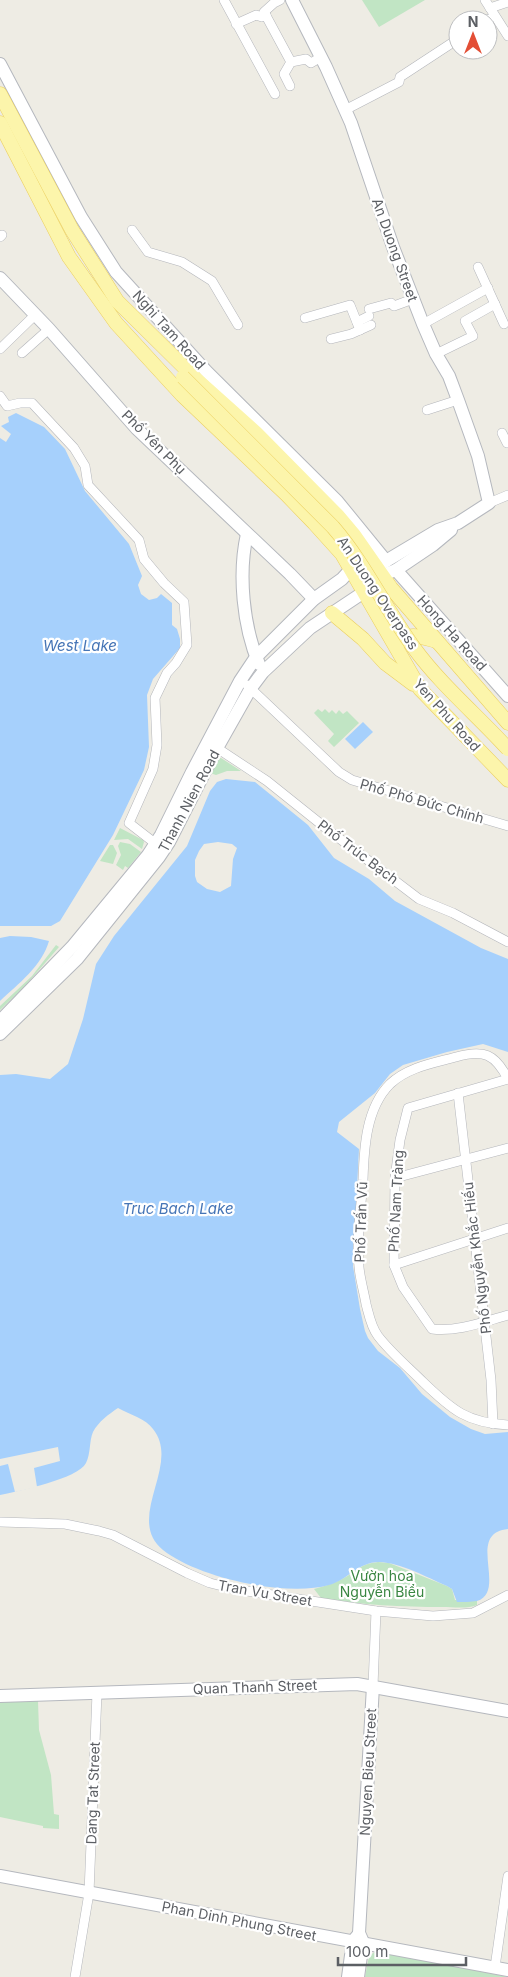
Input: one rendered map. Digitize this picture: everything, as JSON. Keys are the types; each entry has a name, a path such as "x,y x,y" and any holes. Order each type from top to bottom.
{"main road":[{"name":"Nghi Tam Road","path":"0,94 72,230 117,301 256,433 385,565"},
{"path":"0,123 69,257 116,323 182,395 314,523 342,554 351,569"},
{"path":"165,375 183,377 177,360"},
{"name":"An Duong Overpass","path":"183,377 333,527 350,547 389,610 423,659 508,749"},
{"path":"314,523 329,507"},
{"path":"385,565 382,577 508,723"},
{"name":"Yen Phu Road","path":"351,569 420,689 508,780"},
{"path":"332,613 363,639 385,663 420,689"},
{"path":"395,648 403,637 409,636 436,641"}],"street":[{"path":"224,0 275,94"},
{"path":"280,0 264,12 291,62"},
{"name":"An Duong Street","path":"292,0 351,123 387,233 423,324 436,354 449,376 458,400 478,456 488,502"},
{"path":"508,2 488,4 508,36"},
{"path":"236,24 256,14 262,17 266,15"},
{"path":"345,110 399,82 400,77 448,46"},
{"path":"290,86 284,74 291,62 306,59 311,63 321,57"},
{"name":"Nghi Tam Road","path":"0,64 81,217 116,272 206,371 337,501 385,565"},
{"path":"132,230 148,252 182,262 212,281 238,324"},
{"path":"478,267 504,324"},
{"name":"Phố Yên Phụ","path":"0,278 49,329 137,429 314,599"},
{"path":"423,324 488,288"},
{"path":"331,339 359,326 391,303 394,306 413,299"},
{"path":"305,318 350,304 359,326"},
{"path":"436,354 473,336 465,321 495,304"},
{"path":"0,349 34,314"},
{"path":"22,353 49,329"},
{"path":"0,396 7,406 32,403 74,448 85,466 88,485 139,540 144,559 164,584 184,602 187,644 176,663 167,673 155,698 157,745 153,770 129,823 156,844"},
{"path":"427,410 458,400"},
{"path":"502,432 507,443"},
{"path":"351,569 385,565 438,530 458,523 488,502 508,495"},
{"path":"247,534 242,555 243,590 252,647 262,672"},
{"name":"Hong Ha Road","path":"385,565 508,696"},
{"name":"Thanh Nien Road","path":"0,1034 76,959 148,872 169,842 246,684 256,656 314,599 342,579 351,569"},
{"name":"Thanh Nien Road","path":"0,1021 82,936 140,867 156,844 192,772 246,684 262,672 310,628 364,592 382,577"},
{"name":"Phố Phó Đức Chính","path":"246,684 339,772 352,780 508,826"},
{"name":"Phố Trúc Bạch","path":"216,748 267,781 419,899 453,913 508,942"},
{"name":"Phố Trấn Vũ","path":"508,1079 494,1058 480,1053 463,1055 408,1071 390,1084 378,1101 367,1133 358,1245 359,1267 366,1301 371,1322 377,1335 445,1403 478,1422 508,1425"},
{"name":"Phố Nam Tràng","path":"485,1322 463,1328 432,1329 403,1287 394,1265 395,1178 400,1140 408,1108 508,1079"},
{"name":"Phố Nguyễn Khắc Hiếu","path":"458,1093 485,1322 493,1424"},
{"path":"395,1178 508,1148"},
{"path":"394,1265 508,1228"},
{"path":"485,1322 508,1315"},
{"name":"Tran Vu Street","path":"0,1522 65,1524 99,1531 113,1535 210,1583 234,1589 376,1611 433,1616 473,1613 508,1595"},
{"name":"Nguyen Bieu Street","path":"358,1939 376,1611"},
{"name":"Quan Thanh Street","path":"0,1696 357,1684 508,1711"},
{"name":"Dang Tat Street","path":"75,1977 89,1893 97,1693"},
{"name":"Phan Dinh Phung Street","path":"0,1876 358,1939 502,1968"},
{"path":"502,1968 508,1876"},
{"path":"348,1977 358,1939"},
{"path":"358,1939 358,1977"}],"green space":[{"path":"362,0 425,0 379,27"},
{"path":"318,709 322,712 325,709 329,713 332,710 336,714 339,710 343,714 347,711 359,723 334,747 328,741 334,734 314,713"},
{"path":"218,758 241,771 227,771 216,775 210,773"},
{"path":"120,828 143,840 142,849 128,839 114,840"},
{"path":"120,842 130,844 141,852 128,868 125,866 123,870 116,865 121,855 118,846"},
{"path":"110,845 113,845 117,853 113,864 100,861"},
{"path":"56,945 59,947 25,986 0,1010 0,1006 32,976"},
{"name":"Vườn hoa Nguyễn Biểu","path":"378,1562 389,1563 447,1586 452,1589 455,1600 477,1601 477,1605 460,1608 367,1604 321,1598 314,1589 341,1580 365,1565"},
{"path":"38,1701 39,1730 51,1775 54,1814 59,1815 59,1829 43,1828 43,1826 0,1817 0,1702"},
{"path":"376,1951 508,1977 365,1977 369,1956"}],"water":[{"name":"West Lake","path":"16,413 44,427 65,449 85,491 129,544 142,576 138,585 141,594 149,600 157,598 161,594 172,603 172,625 177,629 180,639 180,648 153,679 147,695 149,747 144,770 113,835 60,921 51,926 0,926 0,438 6,442 11,434 1,426 9,422 8,417"},
{"path":"363,722 373,732 355,749 345,739"},
{"name":"Truc Bach Lake","path":"226,779 255,782 308,825 334,858 369,879 395,901 481,948 508,959 508,1052 483,1044 403,1065 390,1074 375,1093 339,1122 337,1132 359,1149 353,1266 360,1309 368,1338 378,1351 400,1368 422,1394 450,1417 471,1429 485,1434 508,1432 508,1529 496,1533 489,1541 487,1551 489,1586 485,1595 477,1601 457,1602 452,1589 447,1586 414,1571 388,1563 379,1562 365,1565 336,1583 329,1585 290,1589 267,1587 220,1577 178,1560 163,1550 153,1537 149,1523 150,1507 159,1475 160,1443 150,1425 118,1408 104,1418 95,1428 88,1459 81,1469 47,1484 0,1495 0,1075 16,1074 50,1079 68,1064 83,1019 96,964 114,936 187,846 210,791 217,782","holes":["218,842 232,844 237,848 233,859 231,886 220,892 207,889 197,882 195,860 204,844"]},
{"path":"10,936 31,937 49,941 41,959 22,981 0,1001 0,938"}],"pier":[{"path":"58,1447 60,1461 34,1468 37,1487 15,1492 8,1464 0,1466 0,1459"}]}
